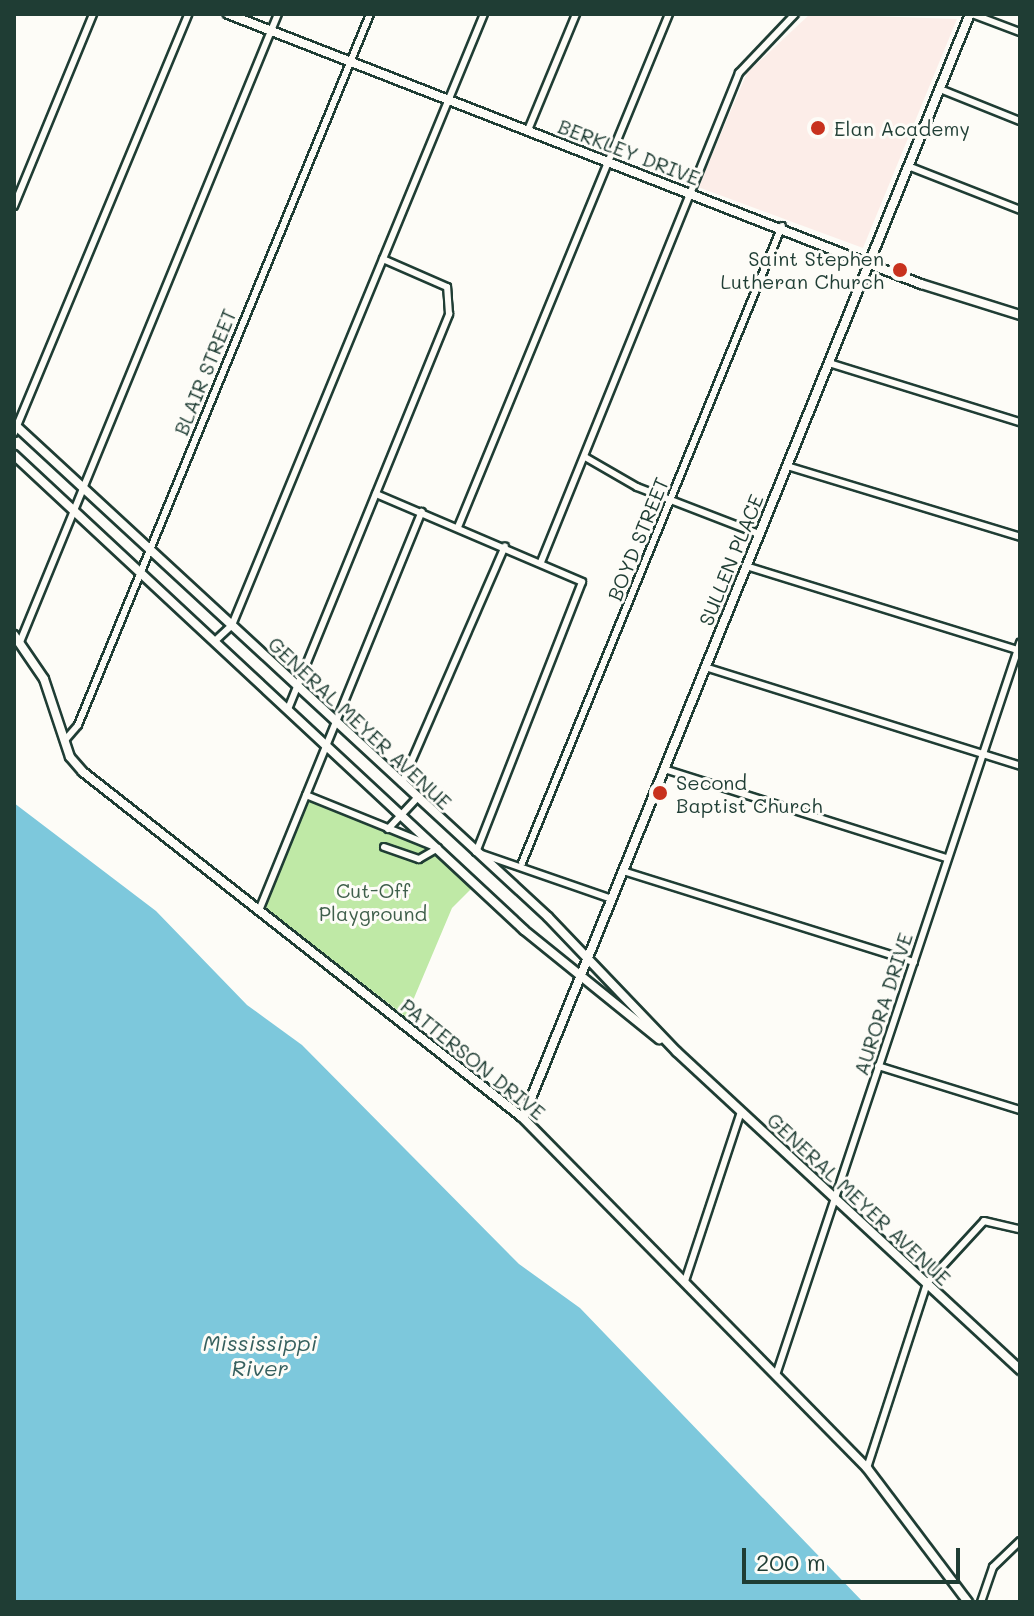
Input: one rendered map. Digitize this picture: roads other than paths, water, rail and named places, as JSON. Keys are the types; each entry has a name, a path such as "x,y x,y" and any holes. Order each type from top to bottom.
{"street":[{"path":"14,206 93,14"},
{"path":"15,428 188,14"},
{"name":"BERKLEY DRIVE","path":"228,14 692,193 1020,315"},
{"path":"17,638 75,510 278,14"},
{"name":"BLAIR STREET","path":"66,739 78,725 370,14"},
{"path":"215,641 232,625 484,14"},
{"path":"528,130 576,14"},
{"path":"458,527 669,14"},
{"path":"541,562 743,65 795,14"},
{"path":"971,14 1020,32"},
{"name":"SULLEN PLACE","path":"523,1118 971,14"},
{"path":"940,89 1020,121"},
{"path":"908,166 1020,210"},
{"name":"BOYD STREET","path":"522,863 782,226"},
{"path":"288,709 452,302 436,280 383,259"},
{"path":"829,363 1020,422"},
{"name":"GENERAL MEYER AVENUE","path":"15,428 84,488 588,956 677,1052 1020,1370"},
{"name":"GENERAL MEYER AVENUE","path":"14,455 483,889 580,974 677,1052"},
{"path":"585,457 671,500 759,534"},
{"path":"787,466 1020,537"},
{"path":"376,494 580,580 580,596 476,852 522,863 612,899"},
{"path":"260,908 422,512"},
{"path":"402,783 505,546"},
{"path":"746,566 1019,648"},
{"name":"PATTERSON DRIVE","path":"17,638 66,739 70,757 92,780 260,908 523,1118 867,1468 968,1602"},
{"name":"AURORA DRIVE","path":"776,1375 1019,648"},
{"path":"705,667 1020,766"},
{"path":"664,769 947,858"},
{"path":"306,795 438,848"},
{"path":"388,829 417,798"},
{"path":"384,847 419,859 438,848"},
{"path":"623,871 914,962"},
{"path":"483,889 499,875"},
{"path":"878,1066 1020,1110"},
{"path":"685,1281 741,1112"},
{"path":"867,1468 927,1283 984,1221 1020,1229"},
{"path":"981,1602 993,1567 1020,1541"}],"water":[{"name":"Mississippi River","path":"14,803 156,911 247,1005 302,1045 519,1264 580,1308 863,1602 14,1602"}],"place":[{"name":"Elan Academy","path":"818,128"},
{"name":"Saint Stephen Lutheran Church","path":"900,270"},
{"name":"Second Baptist Church","path":"660,793"}],"park label":[{"name":"Cut-Off Playground","path":"373,902"}]}
